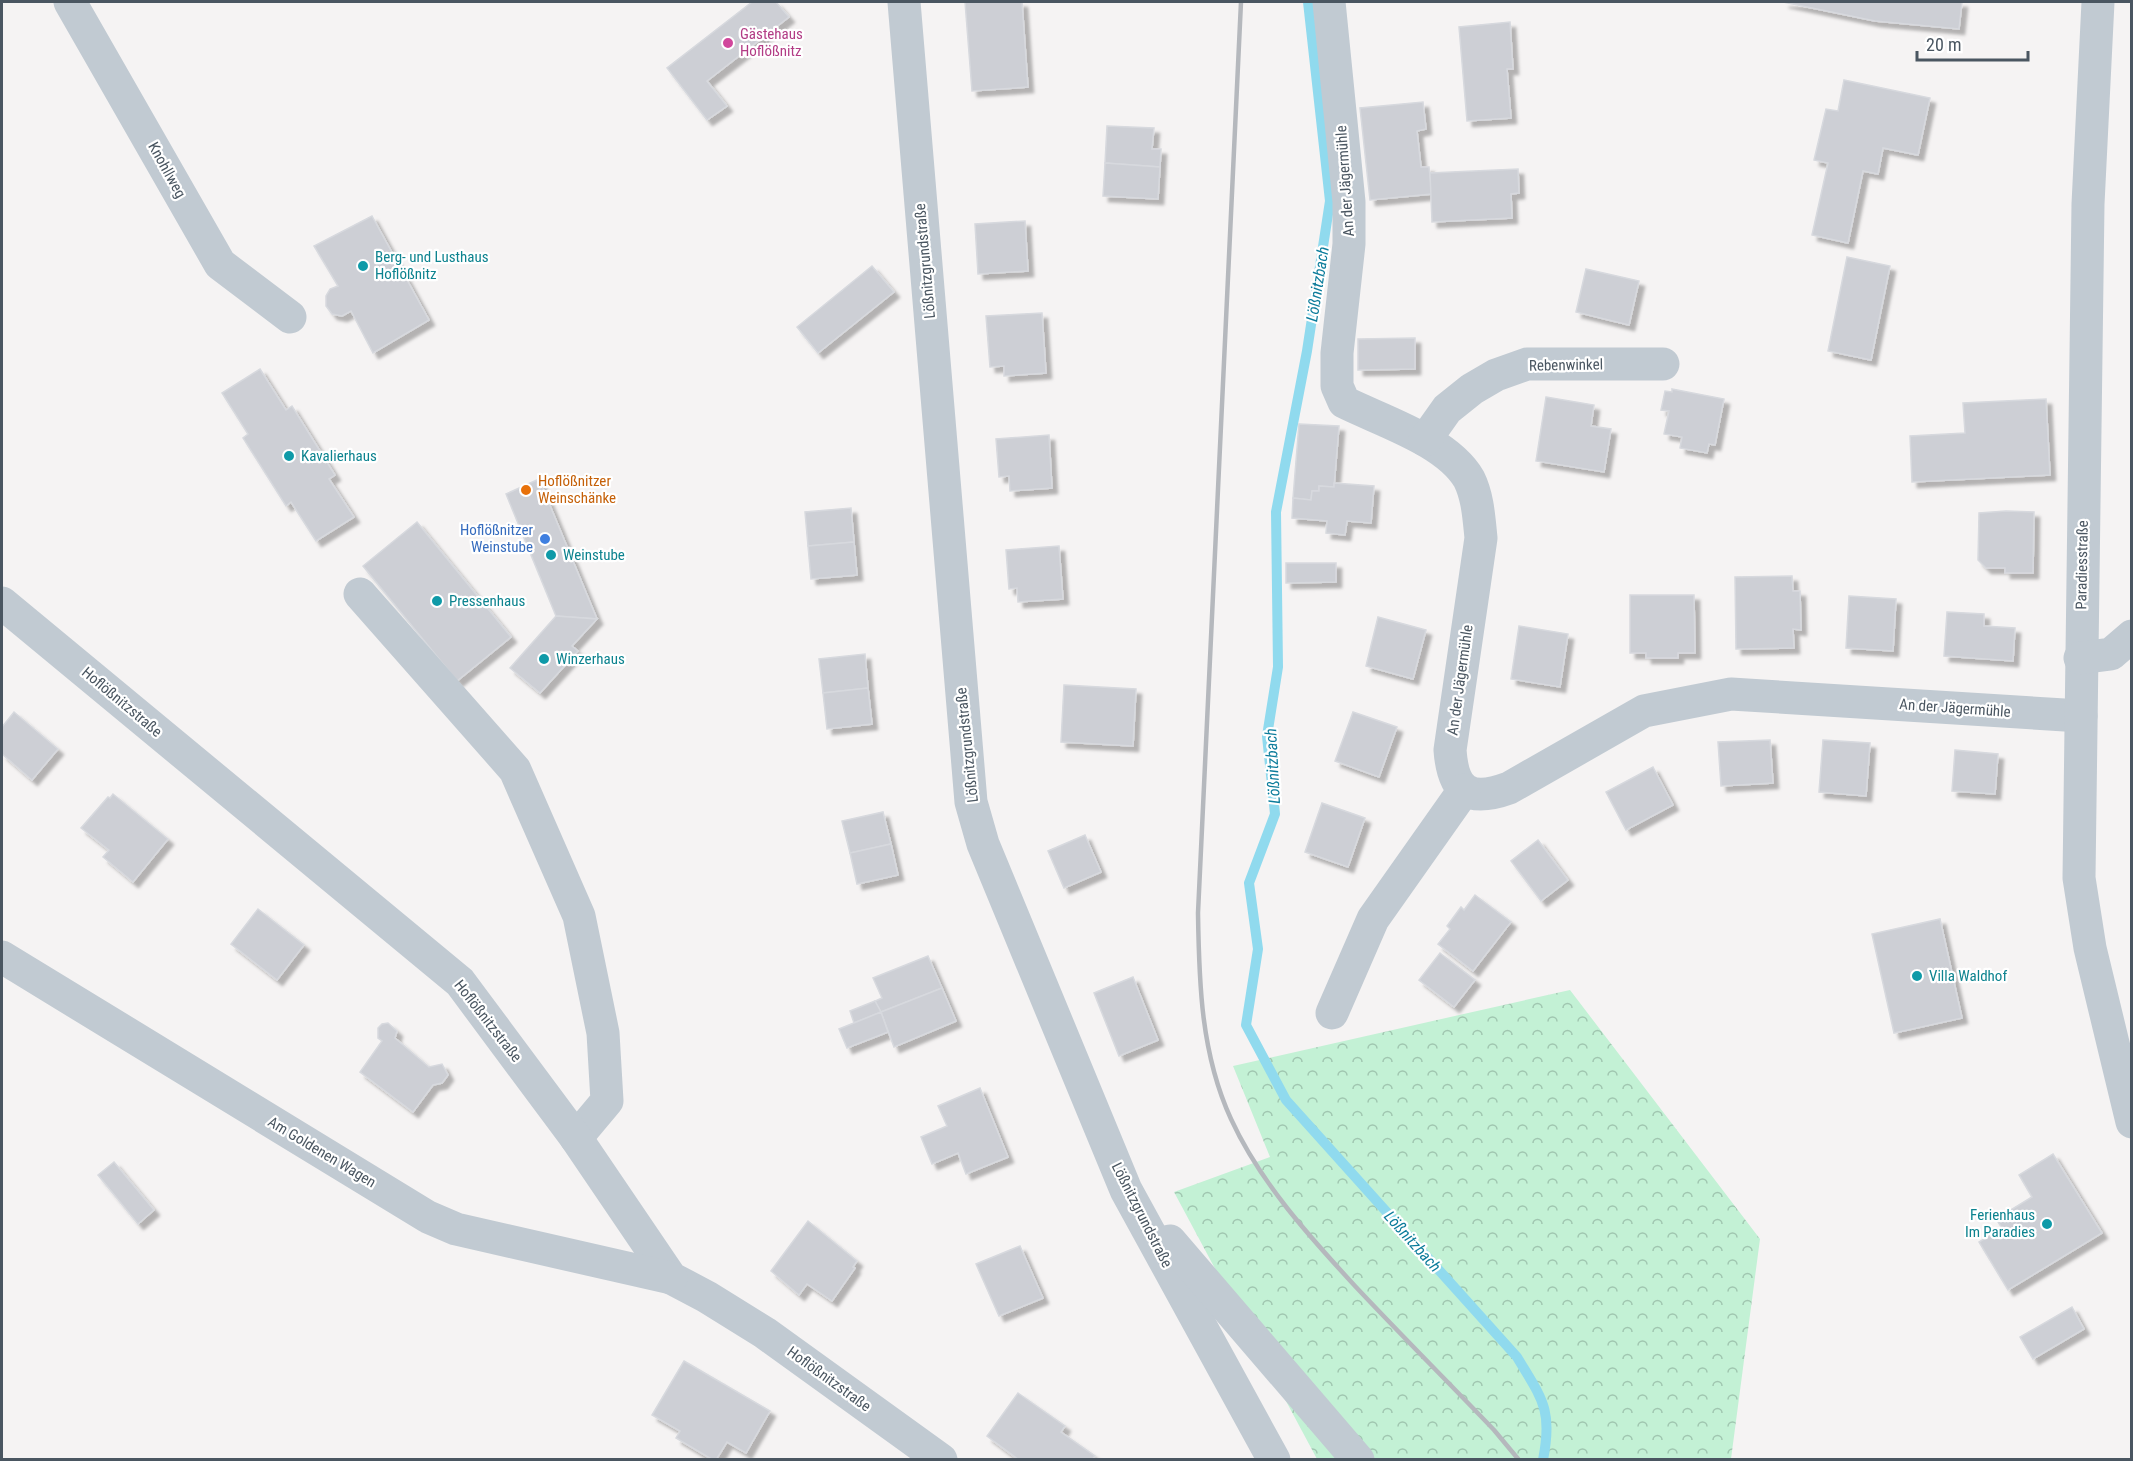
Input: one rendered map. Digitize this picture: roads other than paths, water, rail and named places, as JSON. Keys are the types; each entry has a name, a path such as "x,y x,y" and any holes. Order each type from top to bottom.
{"street":[{"name":"Knohllweg","path":"70,2 220,264 290,317"},
{"name":"Lößnitzgrundstraße","path":"904,2 971,802 983,844 1126,1190 1274,1460"},
{"name":"An der Jägermühle","path":"1329,2 1349,234 1337,353 1337,386 1344,402 1425,440 1451,458 1469,479 1478,507 1481,538 1450,750 1455,781 1464,790 1494,794 1509,789 1644,711 1731,694 2081,716"},
{"name":"Paradiesstraße","path":"2098,2 2088,204 2080,658 2079,878 2082,912 2132,1122"},
{"name":"Rebenwinkel","path":"1425,440 1447,409 1472,389 1496,375 1527,364 1663,364"},
{"path":"360,594 515,770 579,916 603,1033 607,1101 576,1138"},
{"name":"Hoflößnitzstraße","path":"2,603 460,982 576,1138 671,1278 765,1333 941,1460"},
{"path":"2080,658 2111,654 2132,636"},
{"path":"1332,1013 1374,919 1464,790"},
{"name":"Am Goldenen Wagen","path":"2,957 428,1217 456,1229 671,1278"},
{"path":"1126,1190 1358,1460"}],"waterway":[{"name":"Lößnitzbach","path":"1308,2 1330,201 1307,351 1276,512 1278,667 1267,736 1275,814 1249,883 1258,949 1246,1025 1286,1100 1517,1357 1539,1395 1546,1416 1546,1443 1543,1460"}],"railway":[{"path":"1241,2 1198,913 1199,966 1208,1044 1213,1069 1231,1119 1256,1164 1286,1207 1337,1267 1494,1430 1519,1460"}],"place":[{"name":"Gästehaus Hoflößnitz","path":"728,43"},
{"name":"Berg- und Lusthaus Hoflößnitz","path":"363,266"},
{"name":"Kavalierhaus","path":"289,456"},
{"name":"Hoflößnitzer Weinschänke","path":"526,490"},
{"name":"Hoflößnitzer Weinstube","path":"545,539"},
{"name":"Weinstube","path":"551,555"},
{"name":"Pressenhaus","path":"437,601"},
{"name":"Winzerhaus","path":"544,659"},
{"name":"Villa Waldhof","path":"1917,976"},
{"name":"Ferienhaus Im Paradies","path":"2047,1224"}]}
